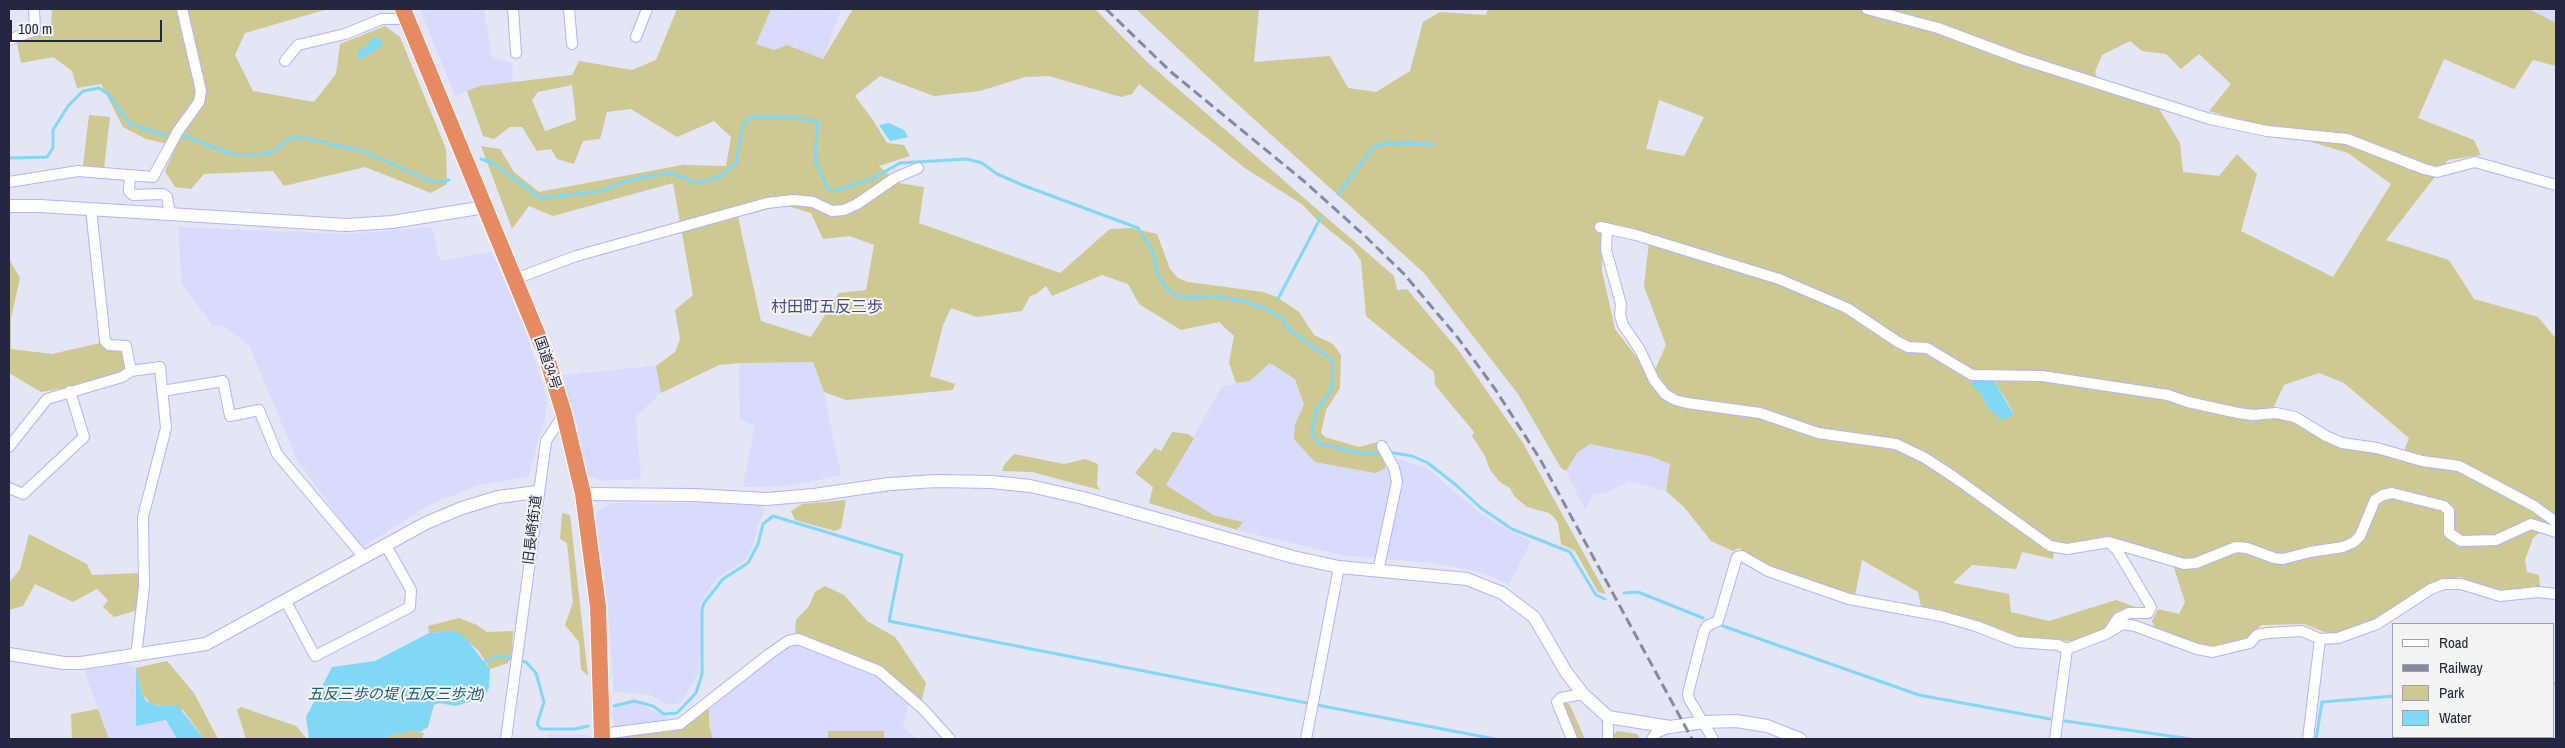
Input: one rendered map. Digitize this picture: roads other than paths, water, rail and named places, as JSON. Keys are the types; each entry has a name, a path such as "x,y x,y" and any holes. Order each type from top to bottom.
{"highway":[{"name":"国道34号","path":"405,14 546,355 564,414 583,494 598,607 602,737"}],"street":[{"path":"9,40 35,30 34,9"},
{"path":"9,182 78,171 153,177 178,131 199,102 201,91 182,9"},
{"path":"514,9 516,53"},
{"path":"569,9 572,44"},
{"path":"636,37 647,9"},
{"path":"1867,9 1938,28 2021,59 2210,119 2266,131 2347,139 2424,169 2437,172 2475,162 2556,185"},
{"path":"285,61 298,44 345,34 382,19 405,14"},
{"path":"515,279 576,256 767,204 794,200 813,202 832,211 844,210 858,204 887,183 918,168"},
{"path":"130,175 129,191 132,194 163,194 168,197 170,214"},
{"path":"9,206 91,209 346,225 392,222 485,207"},
{"path":"91,209 104,342 108,345 126,346 131,371"},
{"path":"2556,522 2534,506 2459,466 2422,460 2377,448 2342,443 2326,436 2295,416 2276,413 2253,415 2188,402 2168,395 2042,376 1972,375 1927,348 1908,346 1898,342 1847,308 1779,279 1722,260 1603,228 1606,250 1621,304 1620,315 1623,325 1640,350 1654,380 1675,400 1760,413 1818,433 1896,444 1940,468 2050,546 2067,549 2109,542 2184,564 2196,563 2236,547 2247,548 2274,558 2283,559 2310,552 2343,547 2354,542 2360,536 2374,500 2392,493 2444,506 2449,511 2449,533 2461,541 2496,540 2532,524 2556,532"},
{"path":"9,447 47,399 122,377 131,371 160,367 166,428 143,517 144,587 136,656"},
{"path":"162,390 223,381 230,416 259,410 277,454 363,556"},
{"path":"9,488 23,494 84,437 70,391"},
{"name":"旧長崎街道","path":"506,739 537,492 546,442 564,414"},
{"path":"1378,571 1397,482 1394,468 1382,446"},
{"path":"583,494 694,495 766,499 814,495 889,484 992,482 1030,486 1083,498 1293,557 1339,567 1467,580 1502,593 1515,600 1534,617 1566,672 1583,694 1608,717 1670,727"},
{"path":"9,654 64,663 136,656 206,644 426,523 462,508 498,497 537,492"},
{"path":"2108,633 2118,618 2129,613 2148,613 2151,607 2117,550 2109,542"},
{"path":"285,600 315,656 410,607 411,590 385,544"},
{"path":"1713,739 1689,698 1688,693 1704,632 1707,626 1718,621 1737,557 1742,556 1768,571 1849,599 1941,616 1982,628 2017,642 2058,645 2067,648 2108,633 2122,624 2135,626 2197,650 2213,652 2250,643 2257,635 2268,633 2302,631 2320,639 2338,638 2377,624 2431,590 2444,584 2462,584 2500,596 2538,592 2556,594"},
{"path":"1306,739 1339,567"},
{"path":"602,737 680,724 768,655 788,641 798,639 879,671 922,708 950,739"},
{"path":"2308,739 2320,639"},
{"path":"2055,739 2067,648"},
{"path":"1572,739 1557,702 1561,698 1583,694"},
{"path":"1608,717 1608,739"},
{"path":"1652,739 1656,733 1670,727 1704,722 1736,721 1767,726 1800,739"}],"water":[{"path":"373,37 381,39 381,47 361,59 357,56 359,50 366,47"},
{"path":"889,123 904,130 908,137 890,141 879,125"},
{"path":"1973,381 1994,381 2014,415 2002,420 1987,407 1982,395 1972,386"},
{"name":"五反三歩の堤 (五反三歩池)","path":"454,631 463,635 490,669 489,688 484,698 455,706 439,703 434,705 428,727 420,732 411,731 387,736 385,739 309,739 306,717 332,667 375,661 429,633"},
{"path":"136,668 142,694 146,701 158,706 178,706 204,739 177,739 166,720 136,726"}],"waterway":[{"path":"9,158 47,157 53,148 53,130 68,106 83,91 99,88 108,94 130,124 165,135 187,137 232,154 255,155 270,153 291,138 304,138 363,151 426,179 440,183 449,180"},
{"path":"481,159 493,163 540,198 601,191 626,181 671,173 698,183 721,176 736,163 741,133 745,122 752,117 791,117 818,122 815,159 828,189 834,191 872,179 900,163 967,159 982,163 997,174 1025,186 1138,228 1153,252 1157,273 1164,285 1175,295 1188,298 1213,296 1244,301 1266,309 1282,319 1291,331 1332,360 1331,391 1316,411 1312,432 1318,443 1358,453 1382,453"},
{"path":"1338,194 1374,147 1387,143 1434,144"},
{"path":"1278,299 1321,217"},
{"path":"1388,452 1412,456 1428,463 1481,508 1512,529 1570,552 1596,595 1605,599"},
{"path":"614,706 634,701 653,706 664,714 677,713 696,693 702,674 702,610 704,603 723,579 748,563 758,544 763,524 773,516 902,555 889,621 1307,703"},
{"path":"1624,593 1638,592 1703,618"},
{"path":"1723,626 1919,695 2050,719"},
{"path":"483,663 499,656 526,662 536,673 544,702 537,724 541,729 575,729 588,726"},
{"path":"2316,739 2322,702 2392,696"},
{"path":"1317,705 1495,739"},
{"path":"2065,721 2191,739"}],"railway":[{"path":"1106,9 1171,72 1305,182 1366,237 1404,274 1458,338 1495,389 1540,459 1692,739"}],"district":[{"name":"村田町五反三歩","path":"827,308"}]}
